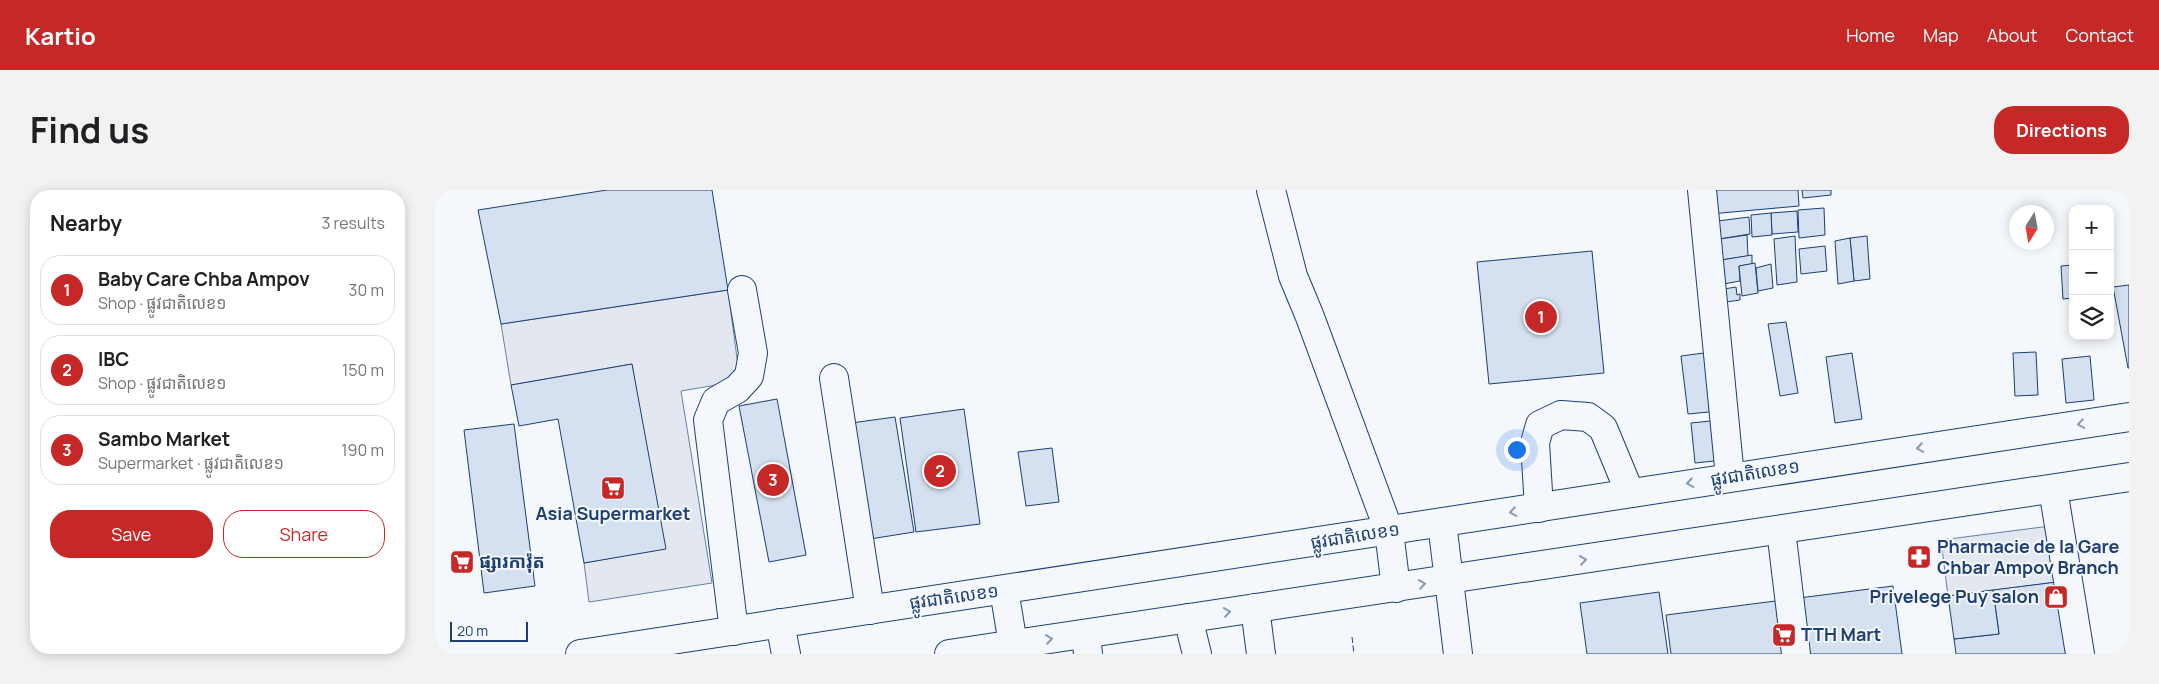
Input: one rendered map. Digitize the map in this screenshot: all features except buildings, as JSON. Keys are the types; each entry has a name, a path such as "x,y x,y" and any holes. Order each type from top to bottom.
{"main road":[{"path":"1271,190 1293,276 1389,531 1396,588"},
{"path":"1702,190 1730,477"},
{"path":"734,630 708,420 716,401 737,389 749,376 753,354 742,290"},
{"path":"834,378 870,610"},
{"path":"1539,508 1535,443 1540,425 1561,415 1588,417 1603,428 1630,493"},
{"name":"ផ្លូវជាតិលេខ១","path":"580,654 2129,417"},
{"path":"949,654 1087,644 1188,618 2129,477"},
{"path":"2053,489 2080,654"},
{"path":"1442,523 1458,654"},
{"path":"1781,530 1796,654"},
{"path":"1004,590 1014,649"},
{"path":"1255,608 1261,654"},
{"path":"1188,618 1197,654"},
{"path":"781,623 787,654"}],"shaded area":[{"path":"728,290 740,381 681,391 712,583 589,602 584,563 662,549 632,364 511,385 501,324"},
{"path":"2058,525 2065,581 1948,596 1941,540"}],"fence":[{"path":"1352,637 1354,654"}],"place":[{"name":"Baby Care Chba Ampov","path":"1541,317"},
{"name":"IBC","path":"940,471"},
{"name":"Sambo Market","path":"773,480"},
{"name":"Asia Supermarket","path":"613,488"},
{"name":"Pharmacie de la Gare Chbar Ampov Branch","path":"1919,557"},
{"name":"ផ្សារការ៉ុត","path":"462,562"},
{"name":"Privelege Puy salon","path":"2056,597"},
{"name":"TTH Mart","path":"1784,635"}]}
